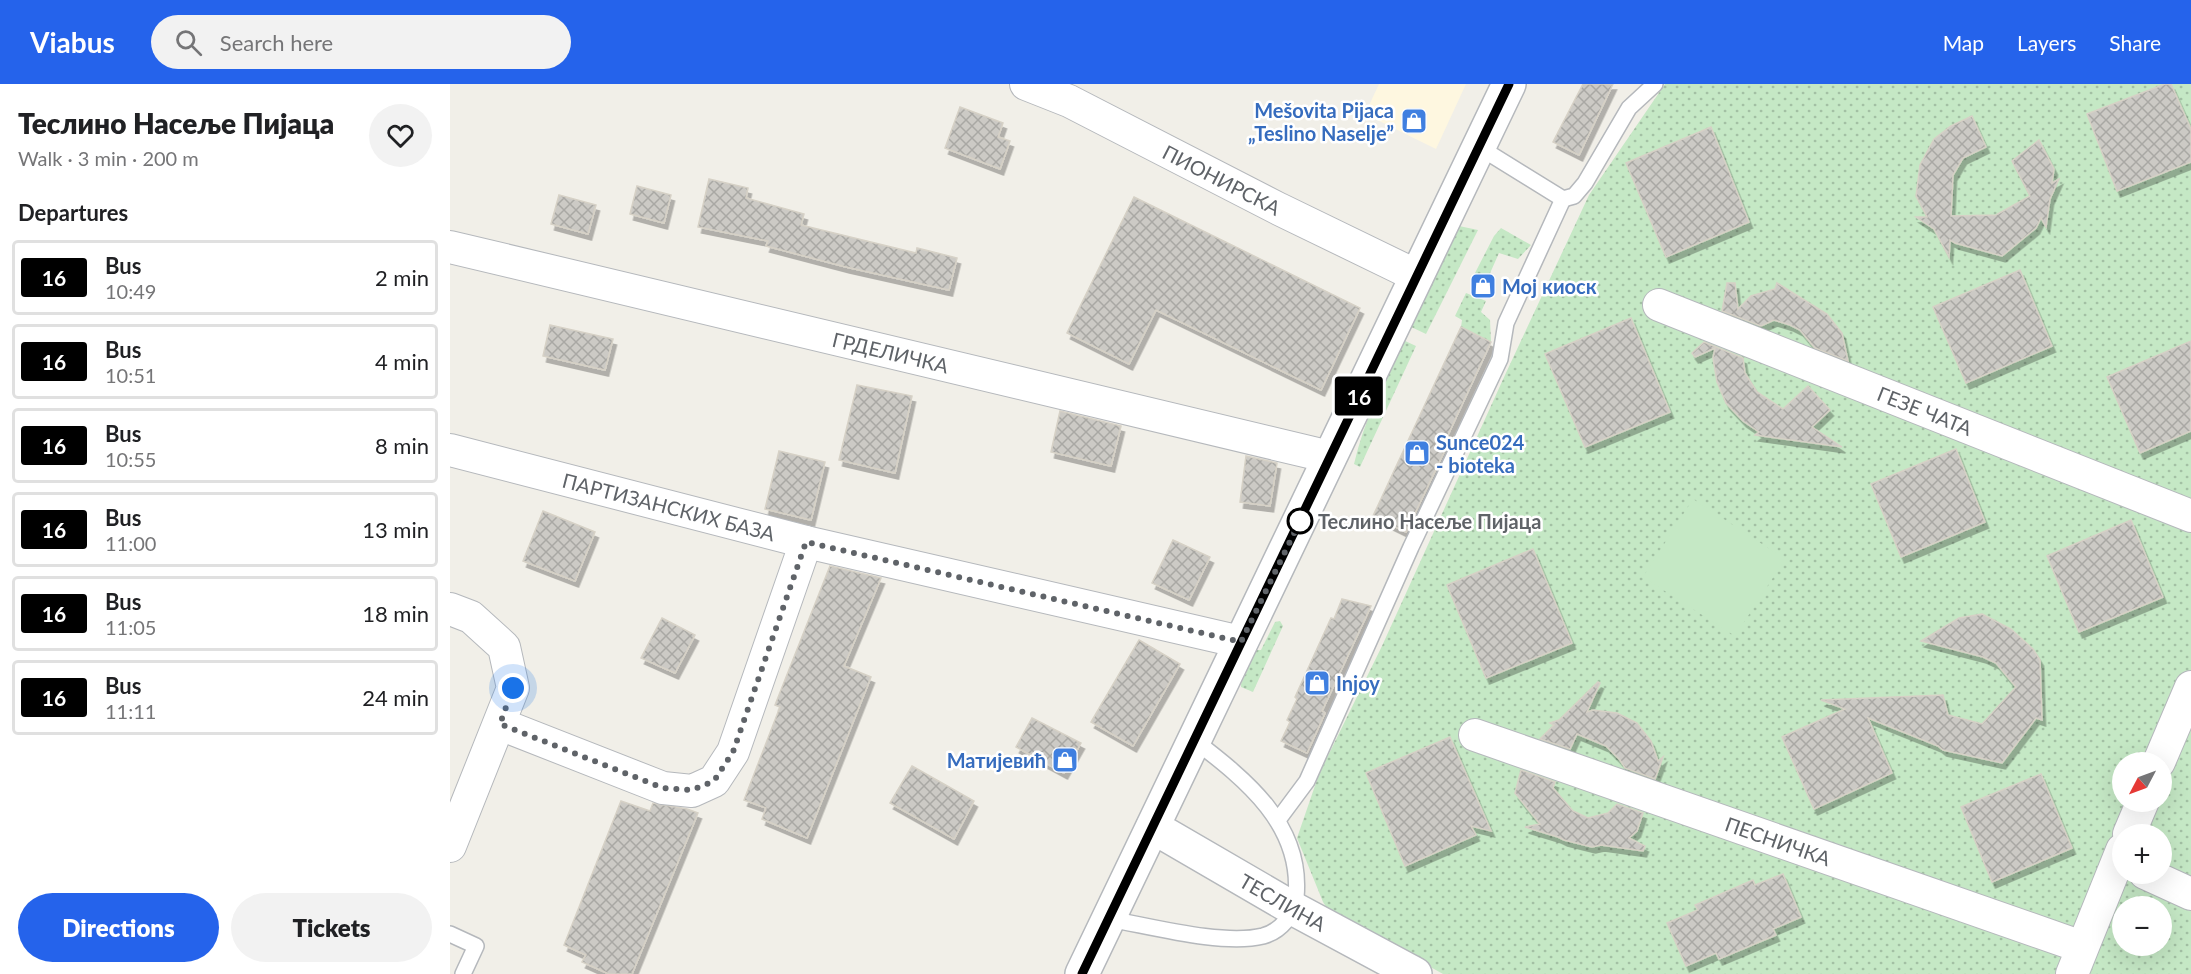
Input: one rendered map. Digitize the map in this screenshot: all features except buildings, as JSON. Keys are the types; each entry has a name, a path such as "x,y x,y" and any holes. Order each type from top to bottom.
{"street":[{"name":"ПИОНИРСКА","path":"1026,84 1073,93 1279,209 1416,276"},
{"path":"1082,974 1509,84"},
{"name":"ГРДЕЛИЧКА","path":"450,247 1330,457"},
{"name":"ГЕЗЕ ЧАТА","path":"1659,305 2191,516"},
{"name":"ПАРТИЗАНСКИХ БАЗА","path":"450,450 806,542 1241,642"},
{"path":"500,724 663,788 692,790 714,781 733,752 806,542"},
{"path":"450,609 471,617 504,647 513,688 450,846"},
{"path":"2163,752 2191,687"},
{"name":"ПЕСНИЧКА","path":"1475,735 2077,961"},
{"name":"ТЕСЛИНА","path":"1153,827 1294,909 1415,974"},
{"path":"2172,883 2191,894"},
{"path":"2077,961 2114,884"}],"lane":[{"path":"1479,147 1563,199 1574,196 1585,183 1629,108 1655,84"},
{"path":"1278,820 1307,782 1403,565 1500,359 1506,323 1563,199"},
{"path":"1109,919 1217,938 1244,938 1264,936 1282,926 1294,909 1298,879 1292,847 1278,820 1256,793 1228,765 1194,740"},
{"path":"450,934 476,946 463,974"}],"shaded area":[{"name":"Mešovita Pijaca „Teslino Naselje”","path":"1379,84 1466,84 1436,149 1365,114"}],"green space":[{"path":"1665,84 2191,84 2191,974 1443,974 1328,910 1297,838 1319,774 1382,646 1589,195"},
{"path":"1459,226 1478,230 1426,334 1409,326"},
{"path":"1501,228 1531,245 1518,259 1499,253 1487,280 1475,273 1494,236"},
{"path":"1466,293 1486,301 1481,312 1490,320 1491,342 1461,327 1462,320 1455,316"},
{"path":"1403,340 1416,346 1360,467 1354,464 1363,432"},
{"path":"1693,499 1785,559 1735,636 1643,577"},
{"path":"1280,621 1283,626 1253,692 1241,687 1256,650 1261,650 1275,622"}],"bus line":[{"name":"16","path":"1082,974 1509,84"}],"place":[{"name":"Mešovita Pijaca „Teslino Naselje”","path":"1414,121"},
{"name":"Мој киоск","path":"1483,286"},
{"name":"Sunce024 - bioteka","path":"1417,453"},
{"name":"Теслино Насеље Пијаца","path":"1300,521"},
{"name":"Injoy","path":"1317,683"},
{"name":"Матијевић","path":"1065,760"}],"route":[{"path":"513,688 500,724 663,788 692,790 714,781 733,752 806,542 1241,642 1301,519 1300,521"}]}
